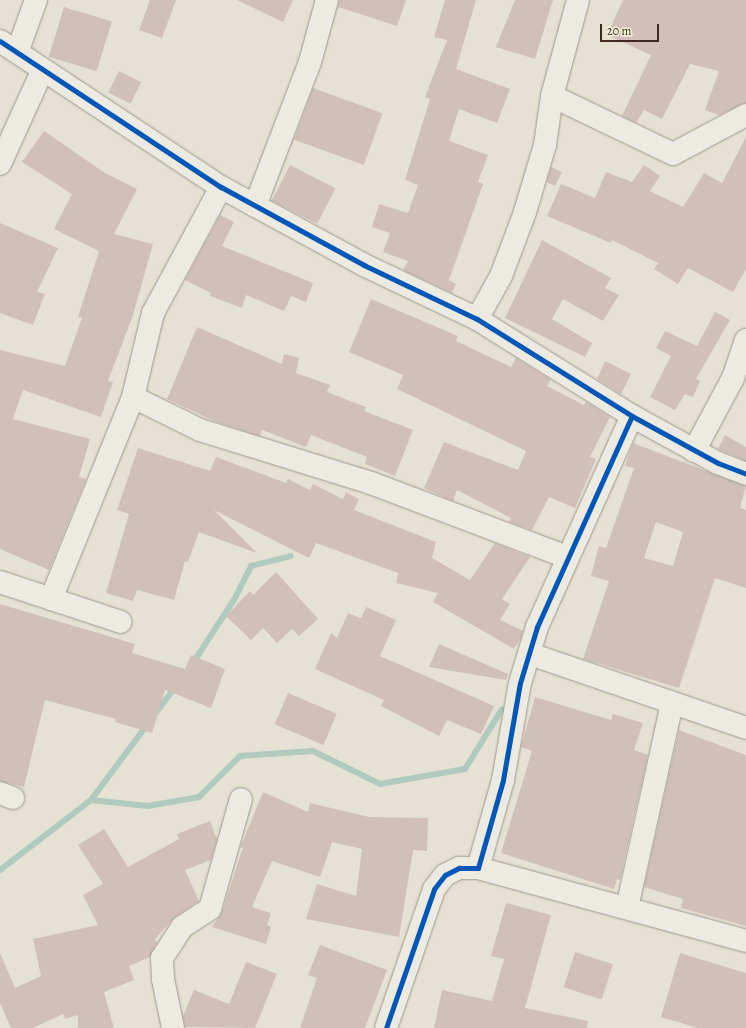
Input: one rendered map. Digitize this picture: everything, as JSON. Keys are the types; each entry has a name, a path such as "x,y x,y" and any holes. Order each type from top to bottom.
{"street":[{"path":"36,0 9,45 43,69 221,187 364,265 477,319 632,416 694,451 746,474"},
{"path":"255,206 310,62 327,0"},
{"path":"477,319 501,276 525,212 545,145 552,96 578,0"},
{"path":"0,164 43,69"},
{"path":"552,96 674,154 746,115"},
{"path":"51,599 133,397 153,313 221,187"},
{"path":"694,451 733,378 746,340"},
{"path":"133,397 200,430 372,483 567,557"},
{"path":"478,868 503,780 537,627 567,557 632,416"},
{"path":"0,582 121,622"},
{"path":"530,654 672,704 746,728"},
{"path":"627,908 672,704"},
{"path":"173,1028 162,958 182,927 210,909 241,799"},
{"path":"386,1028 434,889 445,875 459,868 478,868 746,941"}],"building":[{"path":"150,0 176,0 162,38 139,30"},
{"path":"237,0 293,0 283,22"},
{"path":"339,0 406,0 397,26 338,7"},
{"path":"445,0 476,0 456,69 510,89 497,123 459,109 449,141 488,155 478,182 483,184 449,280 456,284 452,293 403,270 408,261 383,252 390,233 372,227 379,204 408,213 418,185 405,180 430,99 425,97 447,40 434,37"},
{"path":"515,0 553,0 535,59 496,47"},
{"path":"623,0 746,0 746,103 719,115 705,110 719,71 690,64 662,119 644,110 636,123 622,116 651,55 607,35"},
{"path":"64,7 112,22 97,71 49,57"},
{"path":"119,71 141,82 130,104 108,92"},
{"path":"313,88 383,113 364,165 294,140"},
{"path":"44,131 105,173 137,189 114,234 153,244 133,315 108,381 113,382 101,417 23,390 13,419 90,439 79,477 86,479 49,570 0,549 0,350 65,366 82,318 78,317 99,251 54,229 72,194 22,162"},
{"path":"746,137 746,269 733,292 688,268 678,284 654,269 658,263 612,240 611,243 547,216 561,184 595,198 606,172 632,182 644,165 660,176 650,191 683,207 704,173 722,183"},
{"path":"290,165 335,188 317,224 272,201"},
{"path":"551,167 562,172 555,186 547,182"},
{"path":"220,215 234,222 222,246 313,283 306,302 291,296 284,311 246,295 242,308 210,296 211,293 185,280"},
{"path":"0,223 58,248 37,292 45,294 33,325 0,313"},
{"path":"542,240 611,278 605,288 619,295 603,321 563,299 552,319 592,343 585,357 505,318"},
{"path":"371,299 458,336 456,341 511,367 516,358 551,380 547,386 584,405 586,402 610,417 590,457 596,459 575,508 549,497 532,530 509,522 511,518 457,490 453,501 424,488 444,442 518,470 526,451 397,389 403,375 349,352"},
{"path":"715,312 730,320 696,379 700,381 693,397 685,394 675,410 650,397 671,356 656,348 665,331 697,346"},
{"path":"197,327 282,364 284,354 299,358 296,373 330,385 327,392 366,407 364,411 413,430 395,476 365,464 367,457 311,435 306,447 262,430 260,436 214,421 167,399"},
{"path":"605,361 631,374 621,394 597,379"},
{"path":"725,435 746,447 746,461 718,449"},
{"path":"633,443 746,486 740,508 746,510 746,588 715,578 679,688 583,659 609,581 591,576 599,546 606,548 634,468 625,466","holes":["656,522 683,532 673,566 644,558"]},
{"path":"138,448 210,471 216,457 286,483 288,479 310,490 313,484 343,499 346,492 359,499 354,510 436,542 432,558 470,580 495,543 530,557 502,599 510,604 500,620 523,631 521,638 514,649 433,602 438,593 396,583 398,573 316,543 309,558 214,510 257,553 199,532 188,562 185,561 174,600 137,590 133,601 106,593 129,514 117,510"},
{"path":"276,572 318,619 299,636 292,629 277,643 263,628 251,640 226,616 250,591 253,595"},
{"path":"0,604 135,644 132,653 185,669 191,655 225,669 211,708 165,690 152,733 115,722 116,719 45,700 24,787 0,781"},
{"path":"366,607 396,620 380,656 494,706 481,734 447,720 439,736 381,706 384,700 315,669 331,633 337,638 348,613 361,618"},
{"path":"439,644 508,674 506,680 429,667"},
{"path":"288,693 337,714 324,745 275,724"},
{"path":"535,697 611,720 613,714 643,723 634,750 648,755 620,880 617,879 614,889 501,853 532,751 521,747"},
{"path":"679,730 746,755 746,926 681,908 683,899 644,887"},
{"path":"263,792 308,812 310,803 369,817 428,818 427,851 413,850 399,937 306,919 317,884 356,896 362,849 332,842 320,877 272,861 252,907 271,913 267,925 271,927 266,944 212,927 222,912 243,847 240,848"},
{"path":"210,821 217,839 211,860 185,870 199,901 175,917 155,939 157,943 150,957 129,966 134,980 104,992 114,1028 78,1028 78,1015 65,1019 63,1014 33,1028 11,1028 0,1003 0,953 15,988 41,976 33,939 98,925 83,895 103,884 78,845 104,829 128,867 179,839 177,834"},
{"path":"506,903 551,915 525,1008 588,1021 587,1028 434,1028 442,990 492,1001 504,959 491,956"},
{"path":"320,945 387,970 365,1028 300,1028 317,978 308,975"},
{"path":"575,952 613,964 602,1000 564,987"},
{"path":"680,953 746,973 746,1028 698,1028 661,1017"},
{"path":"246,962 277,974 255,1028 185,1027 183,1016 194,990 229,1004"}],"waterway":[{"path":"193,663 235,598 251,566 291,556"},
{"path":"155,714 176,686"},
{"path":"91,800 148,806 199,797 240,756 313,751 380,784 465,769 502,709"},
{"path":"0,870 91,800 147,725"}],"cycle path":[{"path":"0,41 221,187 364,265 477,319 632,416 718,463 746,474"},
{"path":"386,1028 434,889 445,875 459,868 478,868 503,780 520,683 537,627 632,416"}]}
